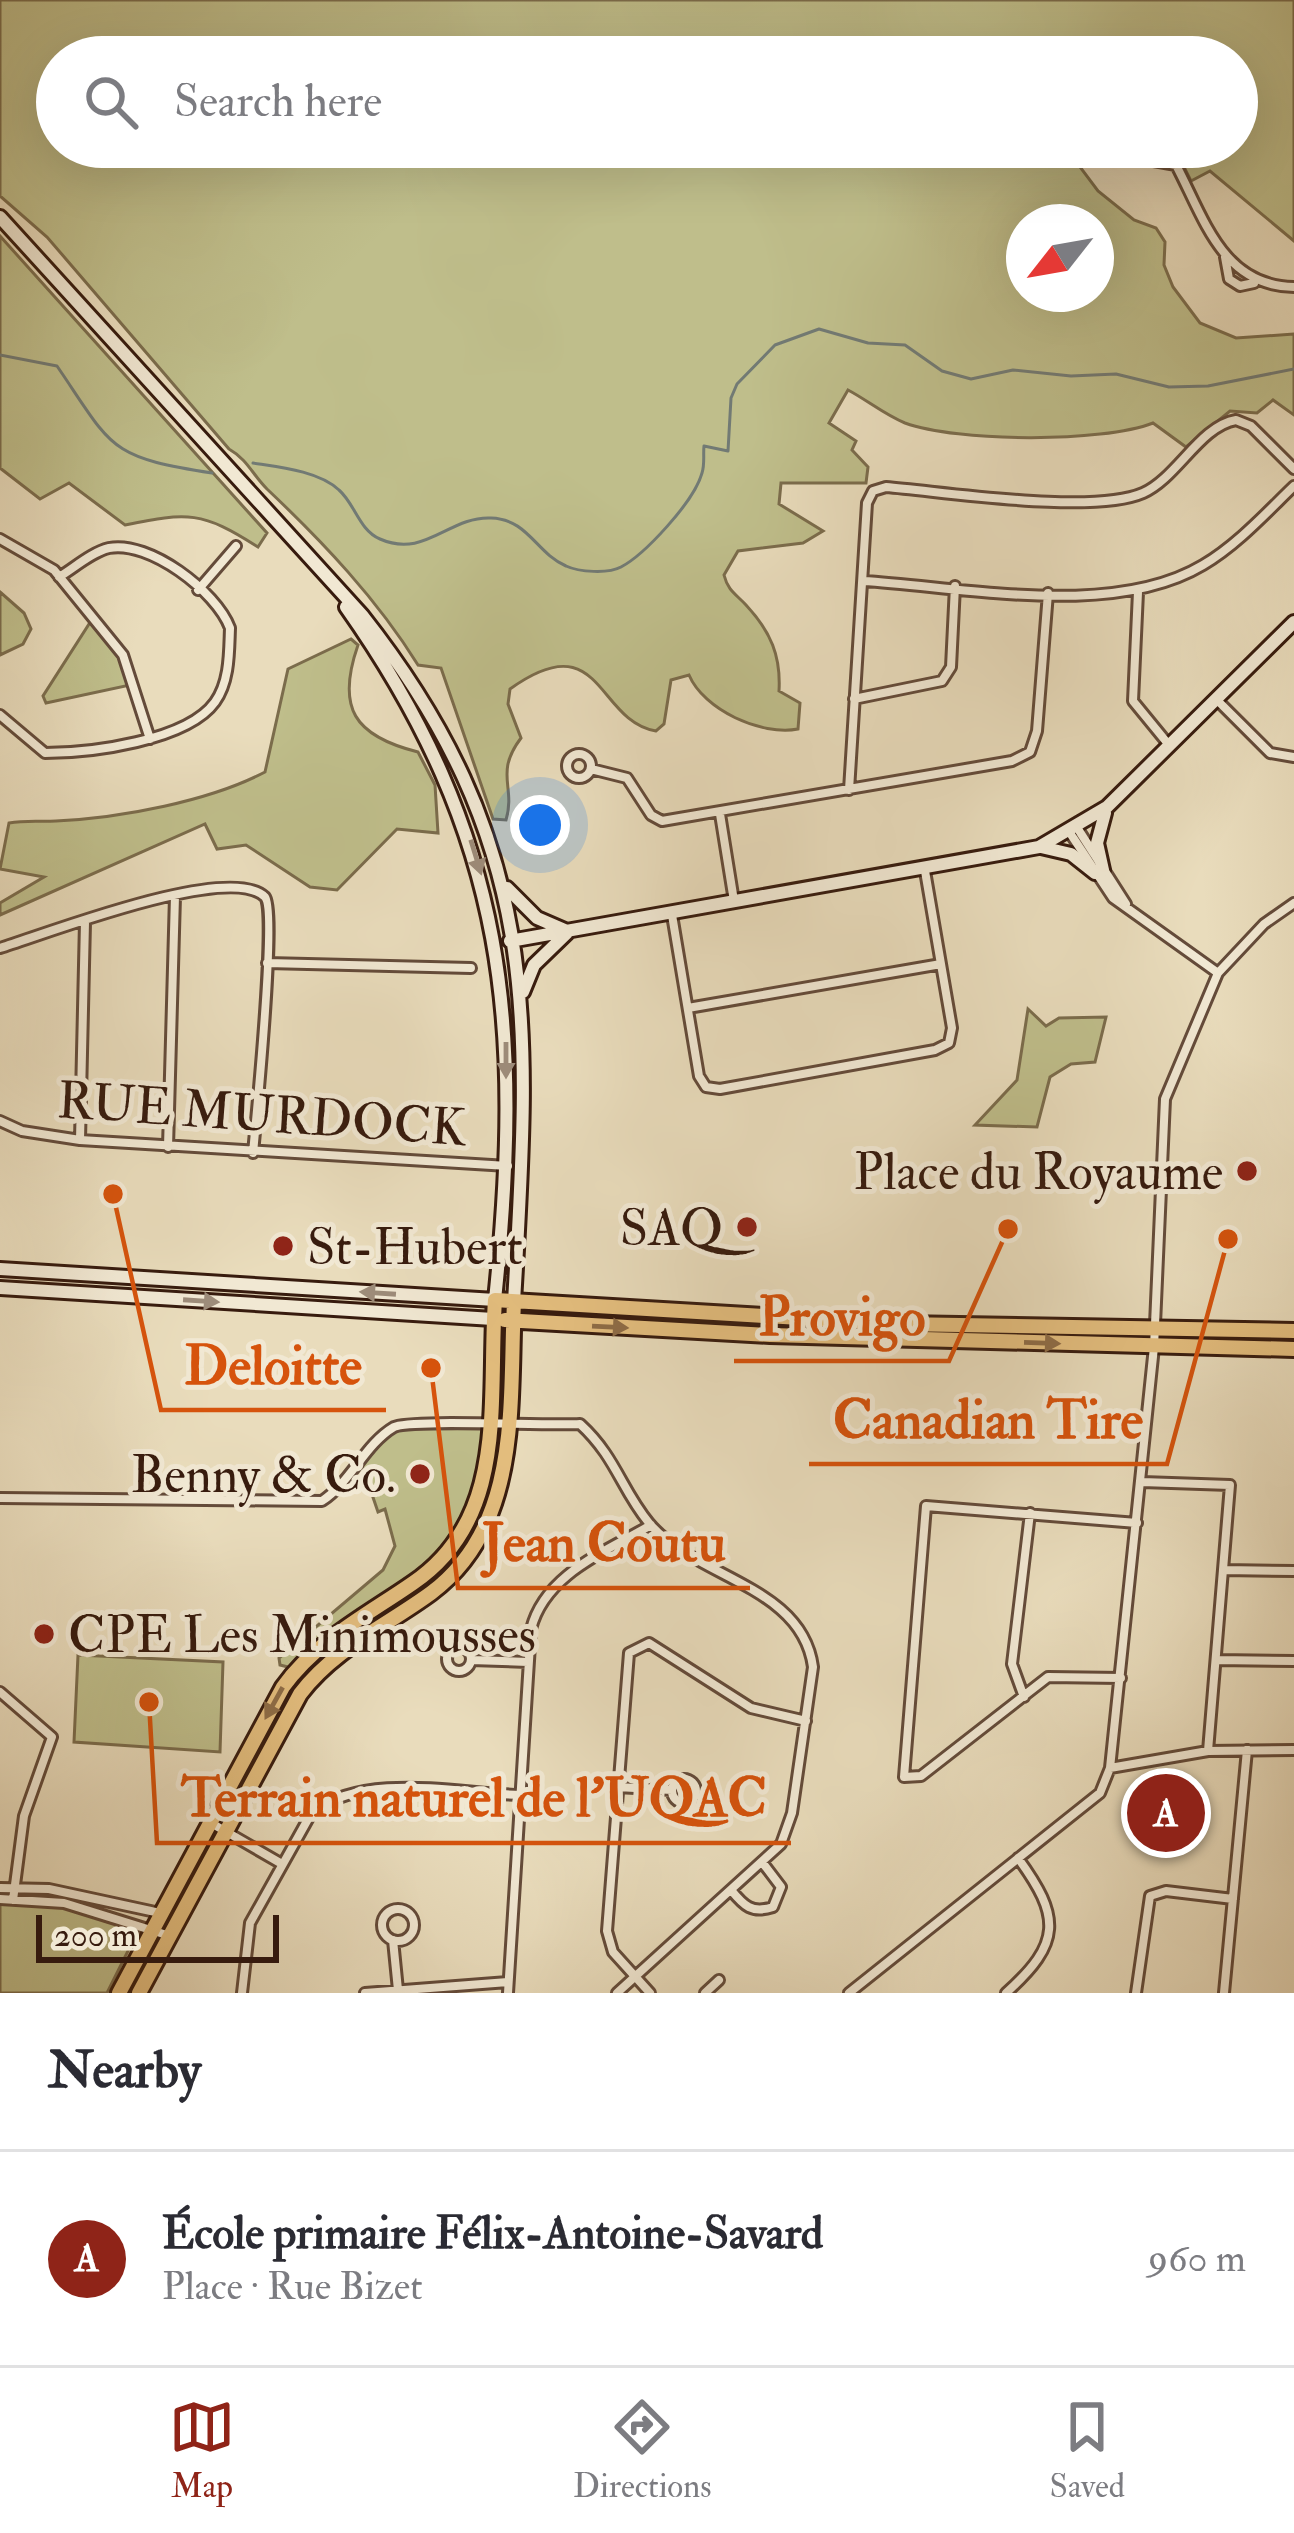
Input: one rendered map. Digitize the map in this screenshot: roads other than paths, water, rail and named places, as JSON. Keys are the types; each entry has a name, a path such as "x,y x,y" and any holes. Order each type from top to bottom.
{"main road":[{"path":"0,217 362,615 430,710 475,800 502,881 522,994 522,1167 508,1428 495,1507 470,1556 431,1593 346,1649 310,1681 140,1993"},
{"path":"119,1993 296,1670 335,1634 429,1571 461,1535 485,1478 504,1166 506,1011 497,944 482,875 444,774 384,661 328,582"},
{"path":"497,944 925,872 1040,847 1074,831 1107,807 1294,622"},
{"path":"1099,872 1098,833 1107,807"},
{"path":"1040,847 1071,854 1099,872"},
{"path":"502,881 537,919 568,932"},
{"path":"522,994 534,965 568,932"},
{"path":"0,1269 901,1324 1294,1331"},
{"path":"0,1288 513,1321 1154,1347 1294,1348"}],"street":[{"path":"1178,168 1226,256 1255,282 1294,287"},
{"path":"849,790 867,503 879,488 1122,500 1162,482 1219,427 1236,420 1251,426 1294,469"},
{"path":"863,581 1048,593 1138,592 1203,566 1294,486"},
{"path":"0,539 59,577 123,655 150,739"},
{"path":"198,590 236,546"},
{"path":"0,715 45,753 96,752 150,739 209,709 219,697 230,628 198,590 133,548 106,548 59,577"},
{"path":"854,699 943,681 951,667 955,586"},
{"path":"1138,592 1133,701 1169,745"},
{"path":"591,769 632,783 656,819 720,814 1012,761 1030,752 1037,731 1048,593"},
{"path":"1216,699 1270,753 1294,757"},
{"path":"720,814 735,905"},
{"path":"1074,831 1099,872 1138,919 1218,973"},
{"path":"672,915 701,1083 712,1089 742,1085 944,1047 952,1036 925,872"},
{"path":"0,948 175,896 225,887 264,897 269,905 267,963 253,1153"},
{"path":"168,1147 175,896"},
{"path":"849,1993 1100,1792 1110,1768 1156,1328 1165,1099 1218,973 1264,924 1294,903"},
{"path":"80,1140 86,922"},
{"path":"267,963 471,968"},
{"path":"688,1008 941,964"},
{"name":"RUE MURDOCK","path":"0,1121 22,1131 80,1140 522,1167"},
{"path":"0,1498 322,1501 389,1430 406,1422 508,1428 580,1424 608,1450 650,1525 796,1623 809,1643 813,1666 788,1827 762,1862 617,1993"},
{"path":"1142,1482 1230,1485 1208,1751"},
{"path":"1121,1678 1048,1677 921,1776 904,1777 926,1505 1137,1522"},
{"path":"1024,1697 1012,1664 1030,1513"},
{"path":"365,1993 508,1988 528,1663 537,1604 550,1588 650,1525"},
{"path":"1223,1570 1294,1571"},
{"path":"650,1993 613,1952 607,1931 627,1660 641,1644 657,1646 751,1708 806,1721"},
{"path":"471,1660 528,1663"},
{"path":"1216,1660 1294,1661"},
{"path":"0,1693 52,1737 24,1816 13,1894"},
{"path":"1224,1993 1246,1750"},
{"path":"1110,1768 1208,1751 1294,1750"},
{"path":"617,1787 672,1790"},
{"path":"242,1993 250,1924 312,1812 346,1792 520,1795"},
{"path":"210,1822 282,1864"},
{"path":"1008,1992 1046,1952 1050,1923 1048,1900 1018,1858"},
{"path":"731,1890 744,1906 760,1911 773,1907 781,1887 762,1862"},
{"path":"0,1888 153,1930 173,1930"},
{"path":"1136,1993 1150,1896 1166,1891 1233,1899"},
{"path":"0,1899 13,1894 94,1896 162,1913 173,1930"},
{"path":"393,1940 407,1937 413,1929 410,1915 401,1909 391,1910 382,1923 393,1940 398,1990"},
{"path":"705,1993 719,1980"}],"waterway":[{"path":"253,463 321,478 344,496 367,530 396,544 424,541 462,523 491,518 514,524 566,566 601,571 631,561 679,512 702,473 704,446 728,451 731,398 737,384 775,345 819,329 868,343 905,345 942,371 971,379 1013,370 1071,376 1116,374 1169,387 1208,386 1294,369"},
{"path":"0,355 57,366 103,432 132,454 212,473"}],"place":[{"name":"Place du Royaume","path":"1247,1171"},
{"name":"Deloitte","path":"113,1194"},
{"name":"SAQ","path":"747,1227"},
{"name":"Provigo","path":"1008,1229"},
{"name":"Canadian Tire","path":"1228,1239"},
{"name":"St-Hubert","path":"283,1246"},
{"name":"Jean Coutu","path":"431,1368"},
{"name":"Benny & Co.","path":"420,1474"},
{"name":"CPE Les Minimousses","path":"44,1634"},
{"name":"Terrain naturel de l'UQAC","path":"149,1702"},
{"name":"École primaire Félix-Antoine-Savard","path":"1166,1813"}]}
